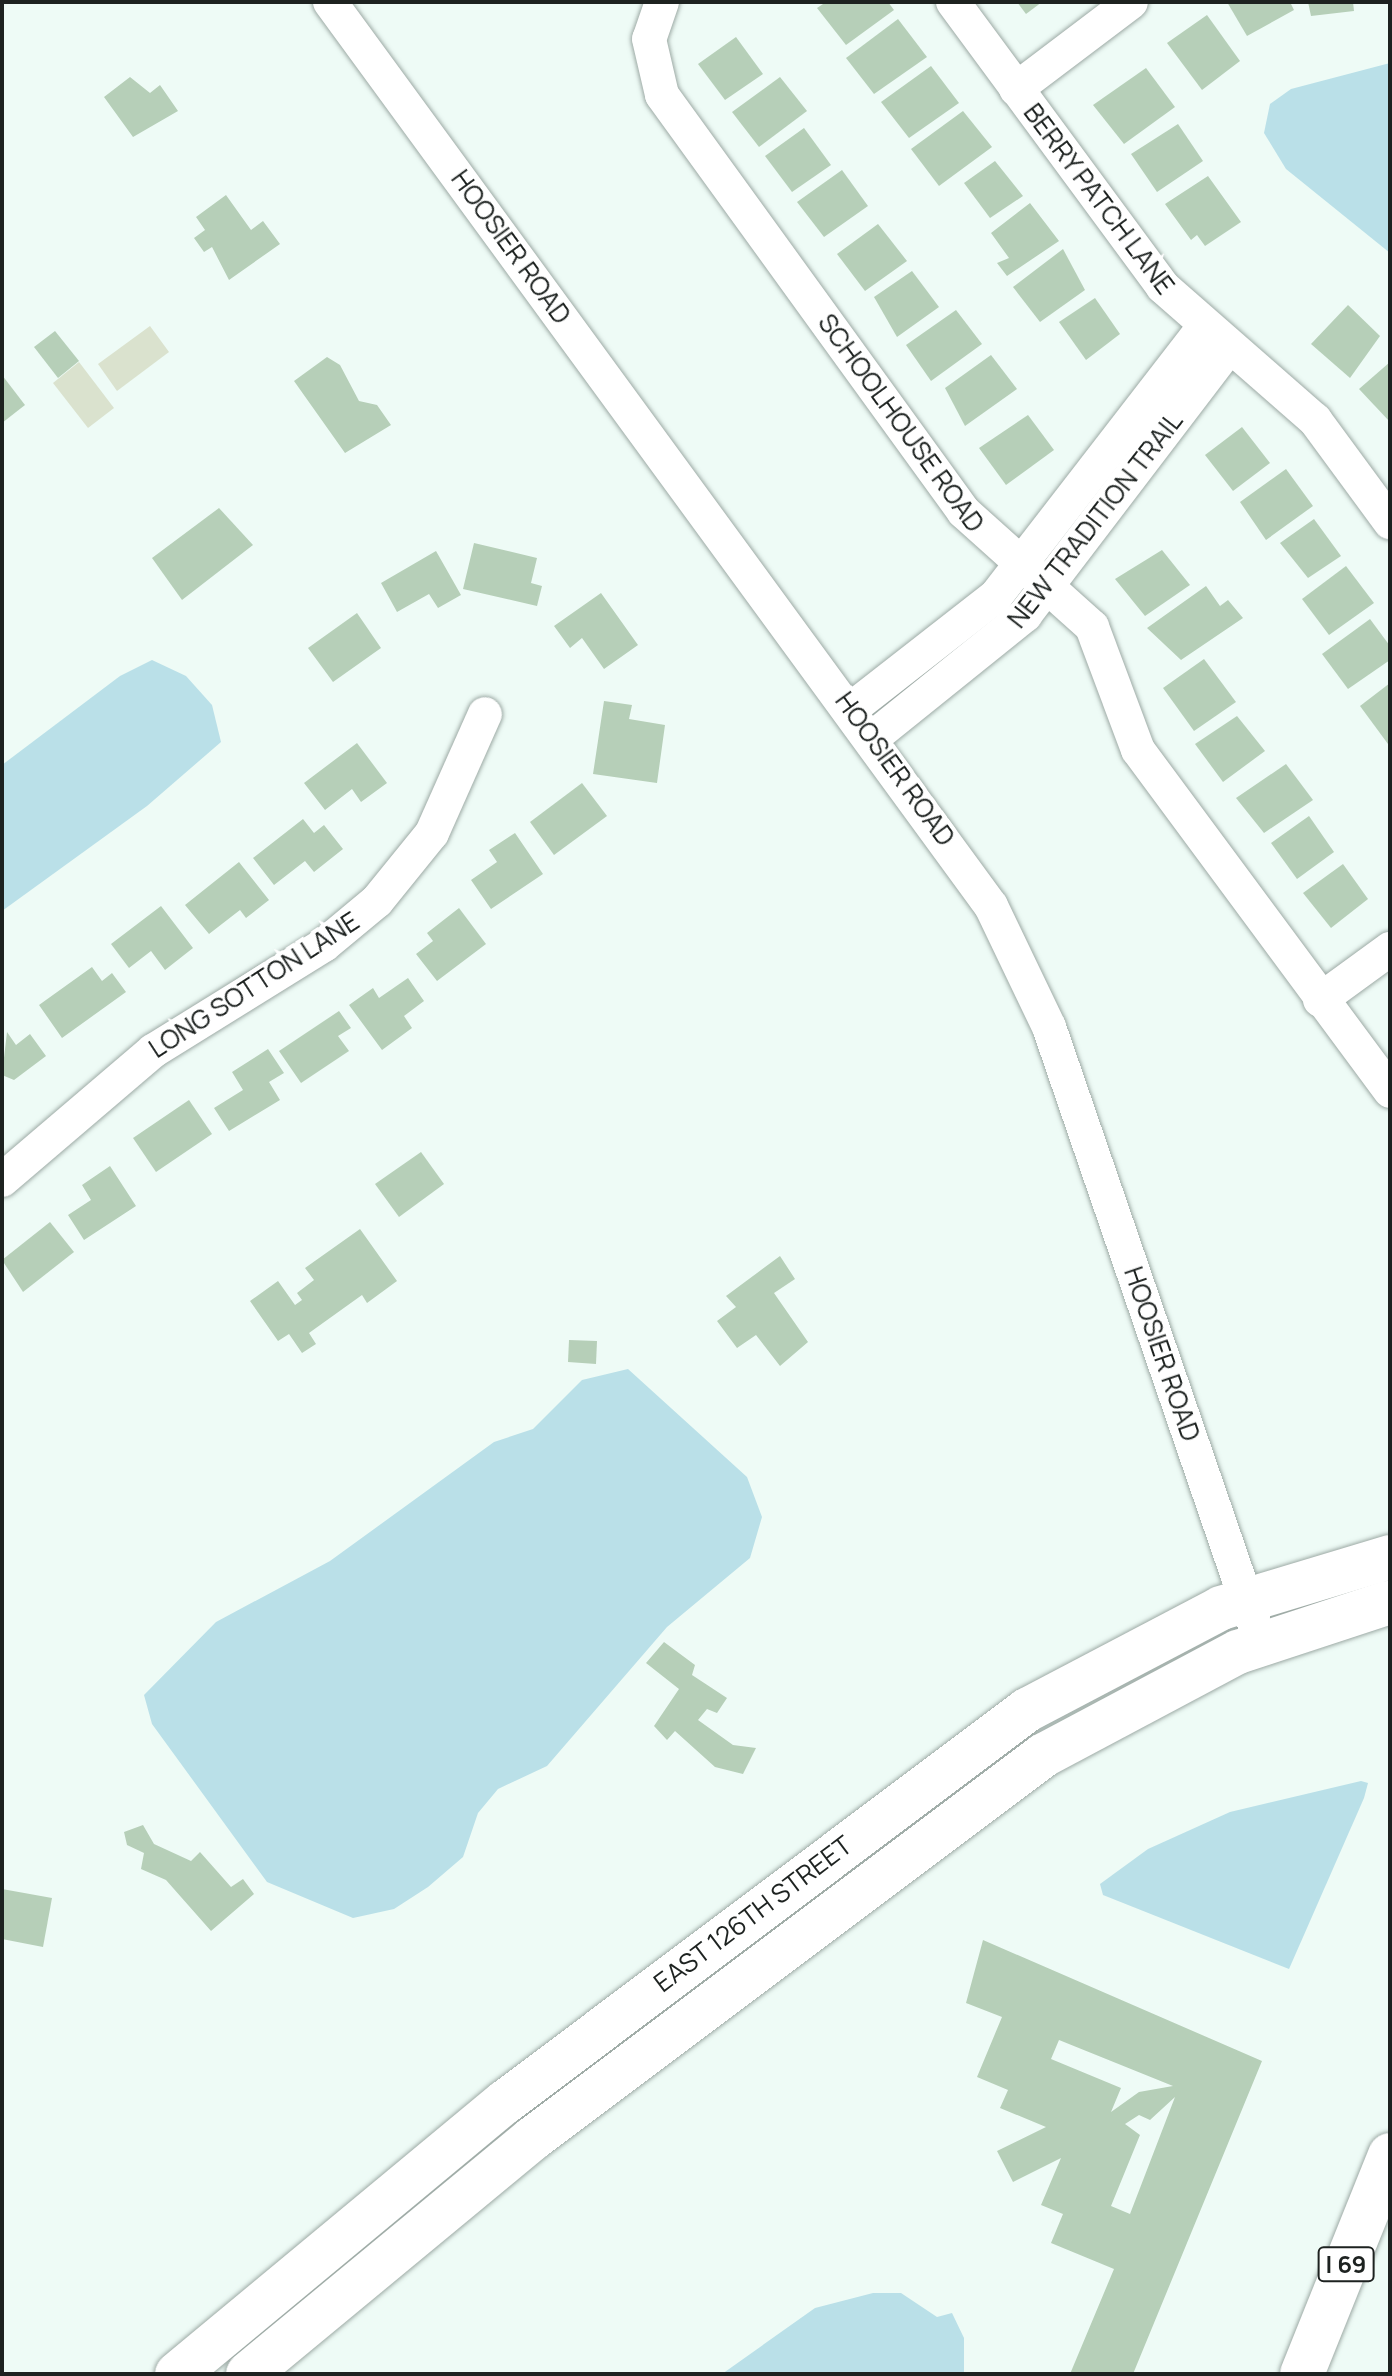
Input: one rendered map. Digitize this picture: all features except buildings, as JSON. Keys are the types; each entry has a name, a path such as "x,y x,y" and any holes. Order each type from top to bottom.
{"main road":[{"name":"EAST 126TH STREET","path":"177,2374 505,2102 982,1741 1122,1654 1245,1598 1390,1557"},
{"name":"EAST 126TH STREET","path":"248,2374 532,2139 976,1804 1145,1695 1262,1642 1390,1602"},
{"name":"I 69","path":"1302,2374 1390,2155"}],"street":[{"name":"HOOSIER ROAD","path":"330,2 974,877 1034,990 1262,1642"},
{"name":"SCHOOLHOUSE ROAD","path":"662,2 649,39 662,95 964,512 1100,640 1138,750 1390,1091"},
{"name":"BERRY PATCH LANE","path":"953,2 1145,266 1216,337 1315,420 1390,522"},
{"path":"1016,89 1131,2"},
{"name":"NEW TRADITION TRAIL","path":"871,739 991,648 1033,577 1216,337"},
{"name":"NEW TRADITION TRAIL","path":"850,710 1033,577"},
{"name":"LONG SOTTON LANE","path":"2,1180 153,1051 324,945 377,901 432,833 485,714"},
{"path":"1320,1000 1390,949"}],"green space":[{"path":"150,326 169,352 117,391 98,364"},
{"path":"79,362 114,408 88,428 53,383"}],"water":[{"path":"1390,63 1390,253 1286,169 1264,133 1270,104 1291,89"},
{"path":"152,660 186,676 212,705 221,742 147,806 2,911 2,765 120,676"},
{"path":"628,1369 747,1477 762,1517 750,1558 667,1627 547,1766 498,1789 478,1813 463,1857 428,1887 394,1909 353,1918 267,1882 152,1724 144,1695 216,1622 330,1561 494,1442 533,1429 582,1380"},
{"path":"1361,1781 1368,1783 1364,1798 1289,1969 1103,1895 1100,1884 1148,1849 1230,1812"},
{"path":"873,2293 901,2293 937,2317 952,2313 964,2338 964,2374 722,2374 815,2308"}]}
